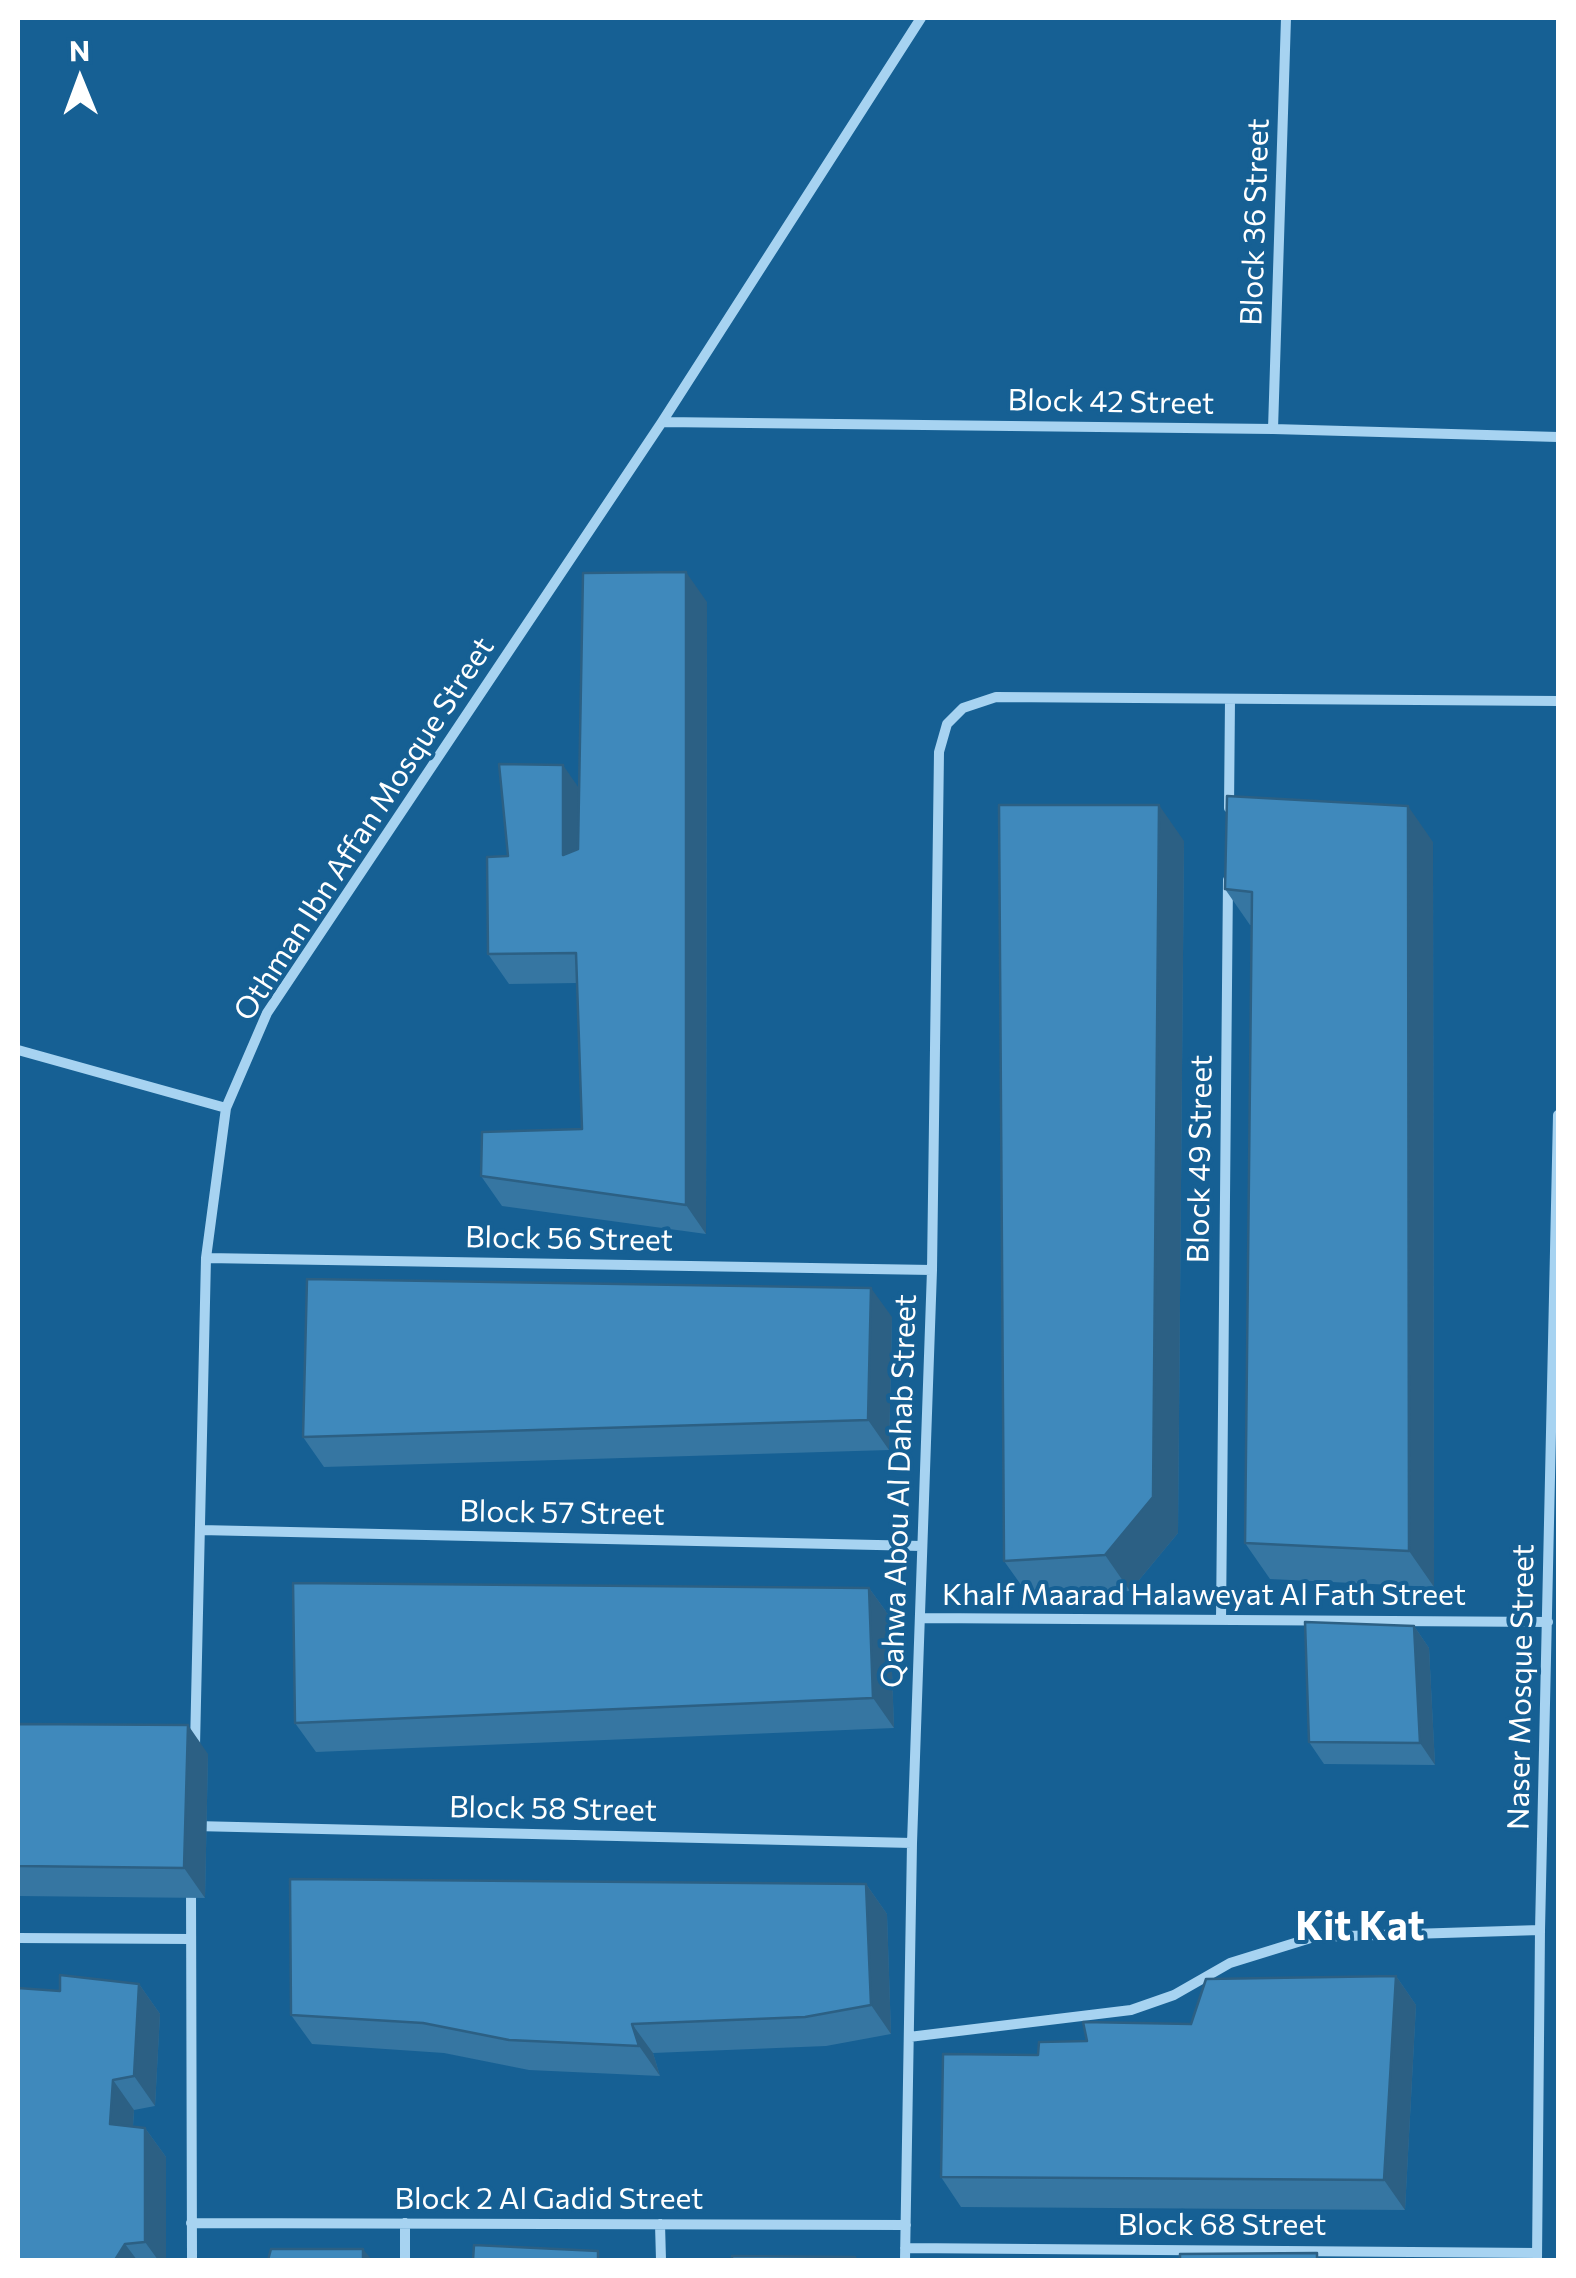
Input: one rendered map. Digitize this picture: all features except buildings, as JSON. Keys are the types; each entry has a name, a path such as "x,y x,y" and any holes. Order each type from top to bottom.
{"street":[{"name":"Othman Ibn Affan Mosque Street","path":"195,1767 206,1258 226,1108 267,1014 662,422 921,18"},
{"name":"Block 36 Street","path":"1273,429 1286,18"},
{"name":"Block 42 Street","path":"662,422 1273,429 1558,437"},
{"name":"Qahwa Abou Al Dahab Street","path":"905,2254 912,1843 932,1270 940,752 947,724 963,708 996,697 1230,699"},
{"path":"1228,817 1230,699 1558,701"},
{"name":"Block 49 Street","path":"1221,1620 1228,876"},
{"path":"18,1050 226,1108"},
{"name":"Naser Mosque Street","path":"1537,2257 1540,1930 1558,1115"},
{"name":"Block 56 Street","path":"206,1258 932,1270"},
{"name":"Block 57 Street","path":"200,1530 922,1546"},
{"name":"Khalf Maarad Halaweyat Al Fath Street","path":"920,1618 1548,1622"},
{"path":"193,1845 194,1806"},
{"name":"Block 58 Street","path":"194,1826 912,1843"},
{"path":"192,1882 192,2260"},
{"path":"909,2037 1131,2010 1174,1995 1230,1964 1314,1937 1540,1930"},
{"path":"18,1938 190,1939"},
{"name":"Block 2 Al Gadid Street","path":"191,2223 906,2225"},
{"path":"405,2224 405,2260"},
{"path":"660,2224 661,2260"},
{"name":"Block 68 Street","path":"905,2254 1537,2257"}],"district":[{"name":"Kit Kat","path":"1360,1927"}]}
